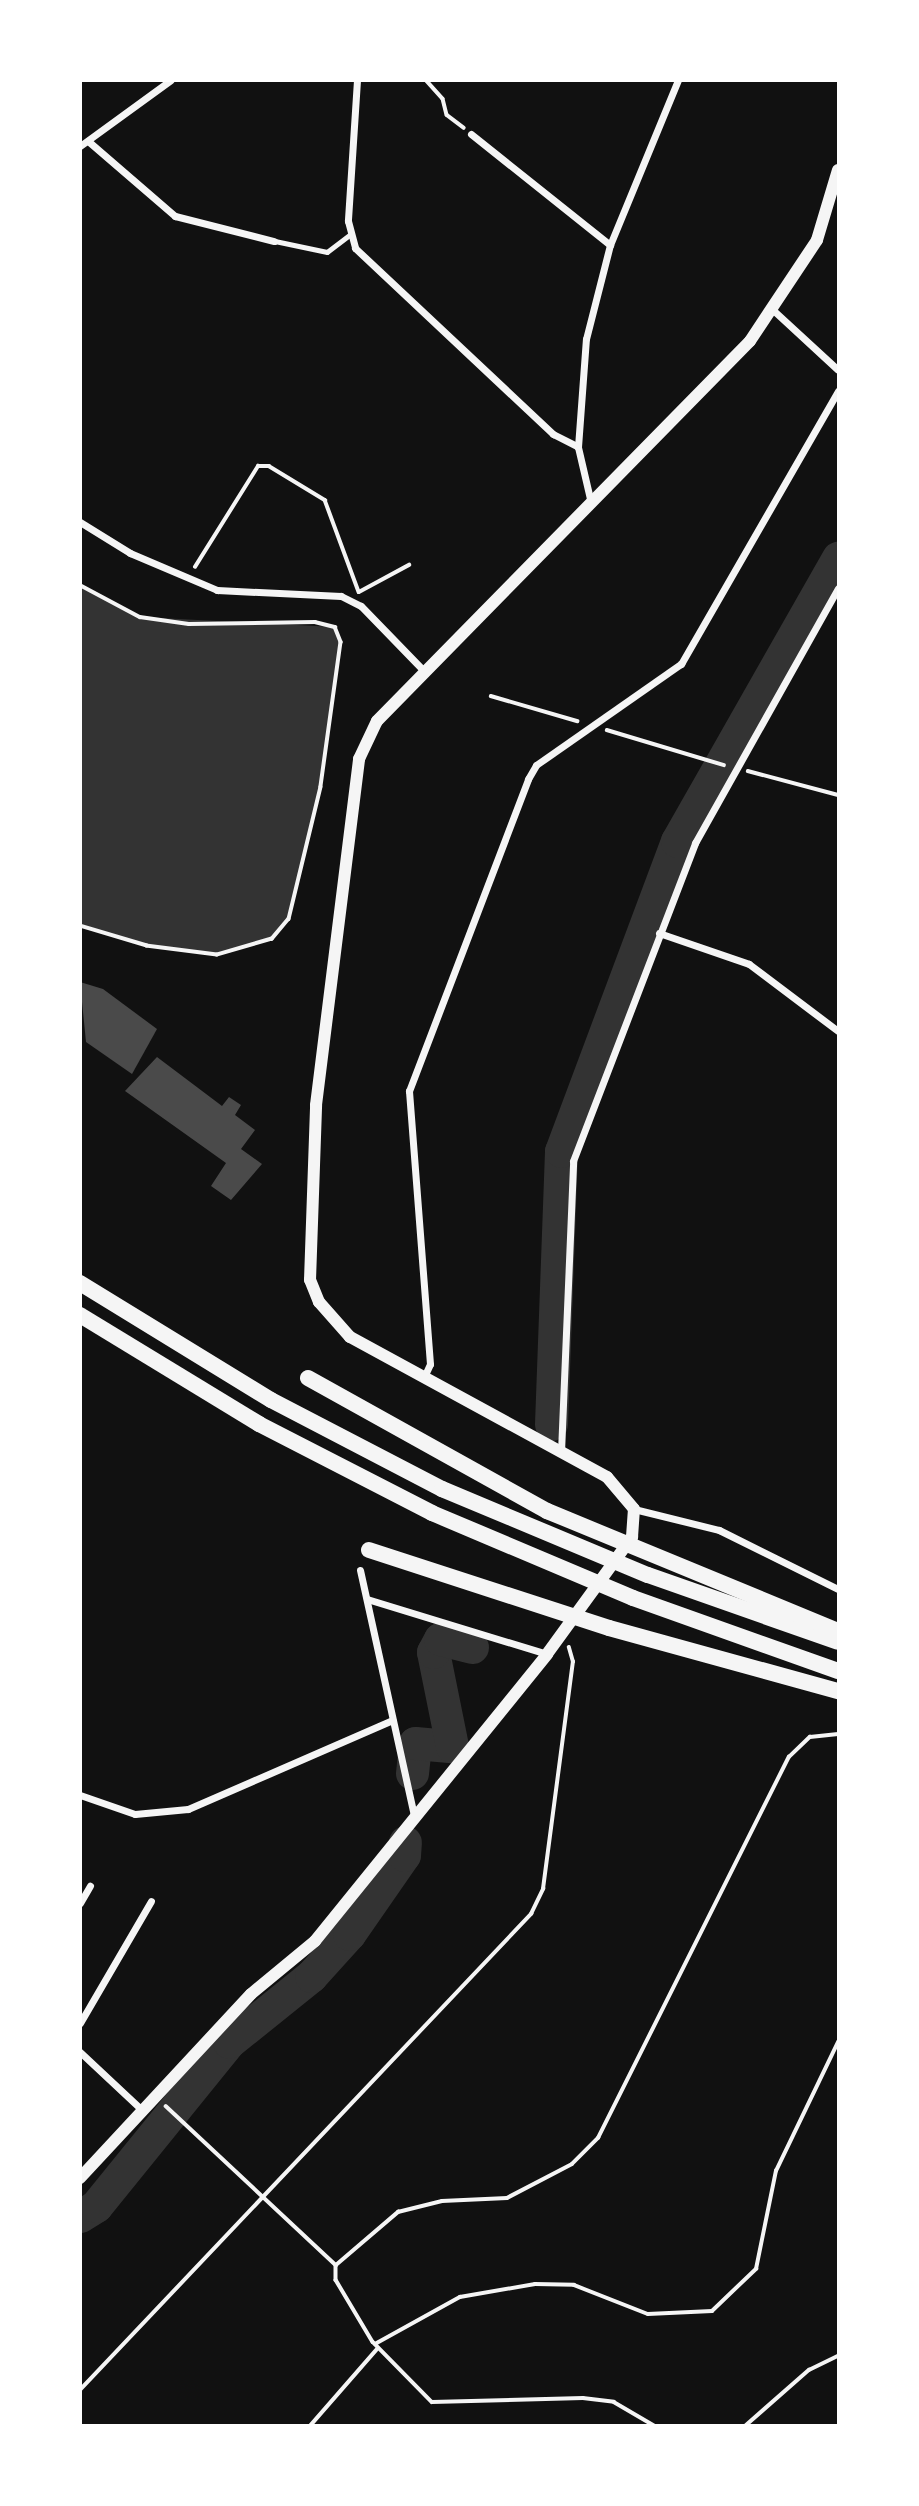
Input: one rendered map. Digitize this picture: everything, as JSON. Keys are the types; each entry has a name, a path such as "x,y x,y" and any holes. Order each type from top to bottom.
{"highway":[{"path":"80,1283 358,1448 594,1554 838,1642"},
{"path":"80,1315 348,1472 576,1575 838,1671"},
{"path":"308,1378 547,1511 838,1631"},
{"path":"369,1550 609,1628 838,1691"}],"main road":[{"path":"80,2178 154,2095 251,1994 315,1941 413,1812 547,1654 632,1537 634,1509 607,1477 337,1326 310,1280 316,1105 359,759 377,721 716,379 773,310 817,240 838,170"}],"street":[{"path":"80,146 171,80"},
{"path":"357,80 351,234 355,248 543,425 578,447"},
{"path":"591,504 578,447 584,351 610,245 678,80"},
{"path":"471,134 610,245"},
{"path":"88,141 175,216 274,241"},
{"path":"773,310 838,370"},
{"path":"424,1377 430,1364 409,1091 528,779 536,765 681,664 838,391"},
{"path":"80,522 130,553 217,590 341,596 354,603 427,673"},
{"path":"561,1452 573,1161 695,843 838,588"},
{"path":"659,933 749,964 838,1031"},
{"path":"634,1509 719,1530 838,1589"},
{"path":"360,1570 413,1812"},
{"path":"367,1599 547,1654"},
{"path":"80,1796 135,1814 188,1809 393,1720"},
{"path":"80,1903 90,1886"},
{"path":"80,2023 151,1901"},
{"path":"80,2052 141,2109"}],"lane":[{"path":"274,241 327,252 351,234"}],"path":[{"path":"426,80 443,99 447,115 471,134"},
{"path":"188,578 258,466 269,466 325,500 359,592"},
{"path":"354,603 359,592 409,565"},
{"path":"80,585 140,617 189,624 315,622 335,627 341,642 321,787 289,919 272,939 217,955 147,946 80,926"},
{"path":"491,696 838,795"},
{"path":"80,2390 531,1913 543,1889 573,1662 564,1632"},
{"path":"336,2265 398,2212 442,2201 507,2197 584,2156 789,1757 810,1737 838,1734"},
{"path":"310,2426 377,2346 460,2298 535,2284 575,2286 648,2314 712,2311 756,2269 776,2171 838,2042"},
{"path":"154,2095 336,2265 340,2289 377,2346 440,2406 583,2398 614,2402 655,2426"},
{"path":"745,2426 808,2370 838,2356"}],"shaded area":[{"path":"80,585 140,617 335,627 341,642 321,787 289,919 272,939 217,955 147,946 81,926"}],"building":[{"path":"80,982 103,989 157,1029 132,1074 86,1042"},
{"path":"157,1057 222,1106 229,1097 241,1105 235,1115 255,1130 241,1149 262,1164 231,1200 211,1186 226,1163 125,1091"}],"waterway":[{"path":"551,1424 561,1151 677,841 838,558"},
{"path":"412,1773 415,1743 452,1746 433,1652 440,1639 472,1647"},
{"path":"80,2216 96,2206 229,2042 311,1976 349,1934 404,1855 405,1842"}]}
